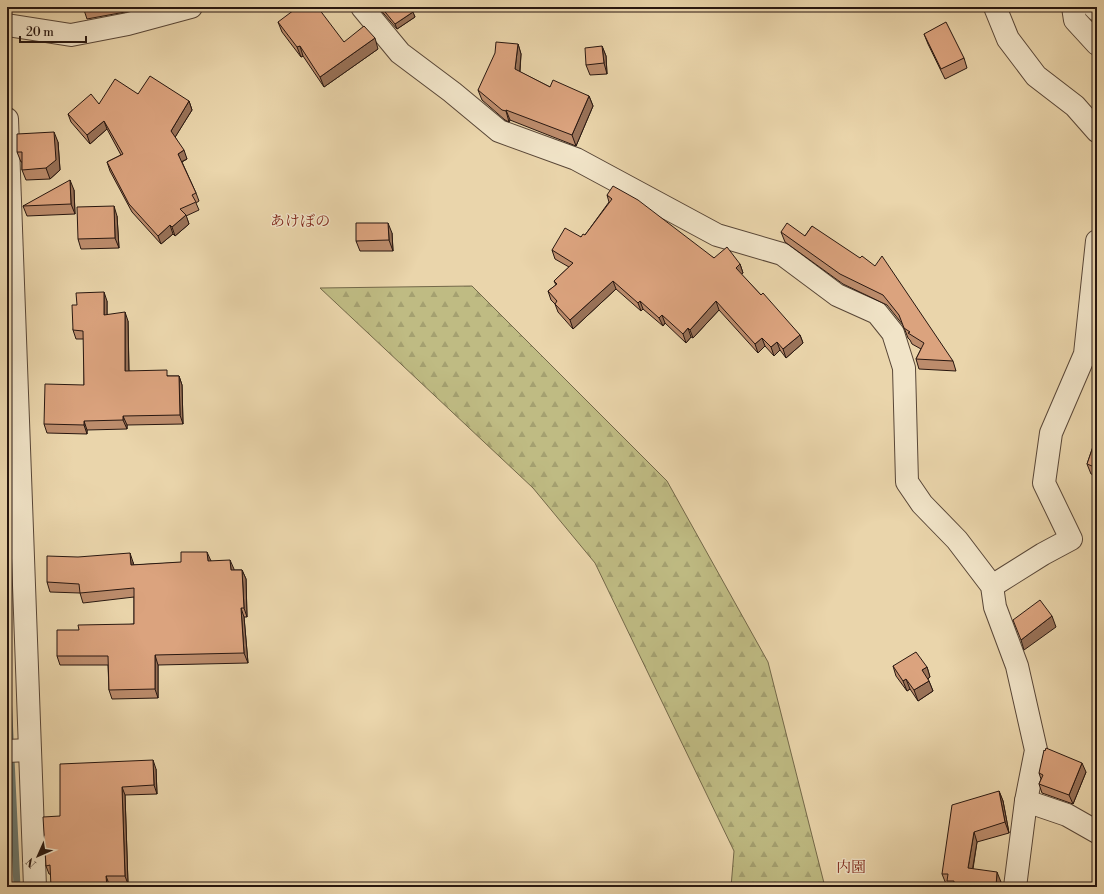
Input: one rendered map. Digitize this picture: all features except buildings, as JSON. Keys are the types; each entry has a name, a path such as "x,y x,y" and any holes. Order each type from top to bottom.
{"street":[{"path":"7,25 71,35 128,24 190,7"},
{"path":"362,7 400,53 452,92 499,131 576,159 717,235 782,254 837,295 876,313 893,333 904,368 907,482 922,504 957,540 992,586 995,607 1017,666 1036,750 1026,801 1015,887"},
{"path":"995,7 1008,39 1036,76 1075,106 1097,131"},
{"path":"1073,7 1075,20 1097,44"},
{"path":"1094,7 1097,10"},
{"path":"7,119 19,750 35,887"},
{"path":"992,586 1043,554 1071,539 1044,483 1051,433 1085,354 1097,241"},
{"path":"1026,801 1067,815 1097,832"}],"green space":[{"path":"472,286 667,481 768,662 825,887 731,887 734,851 595,563 533,488 320,288"}],"waterway":[{"path":"7,673 17,887"}],"district":[{"name":"あけぼの","path":"300,221"},
{"name":"内園","path":"851,867"}]}
